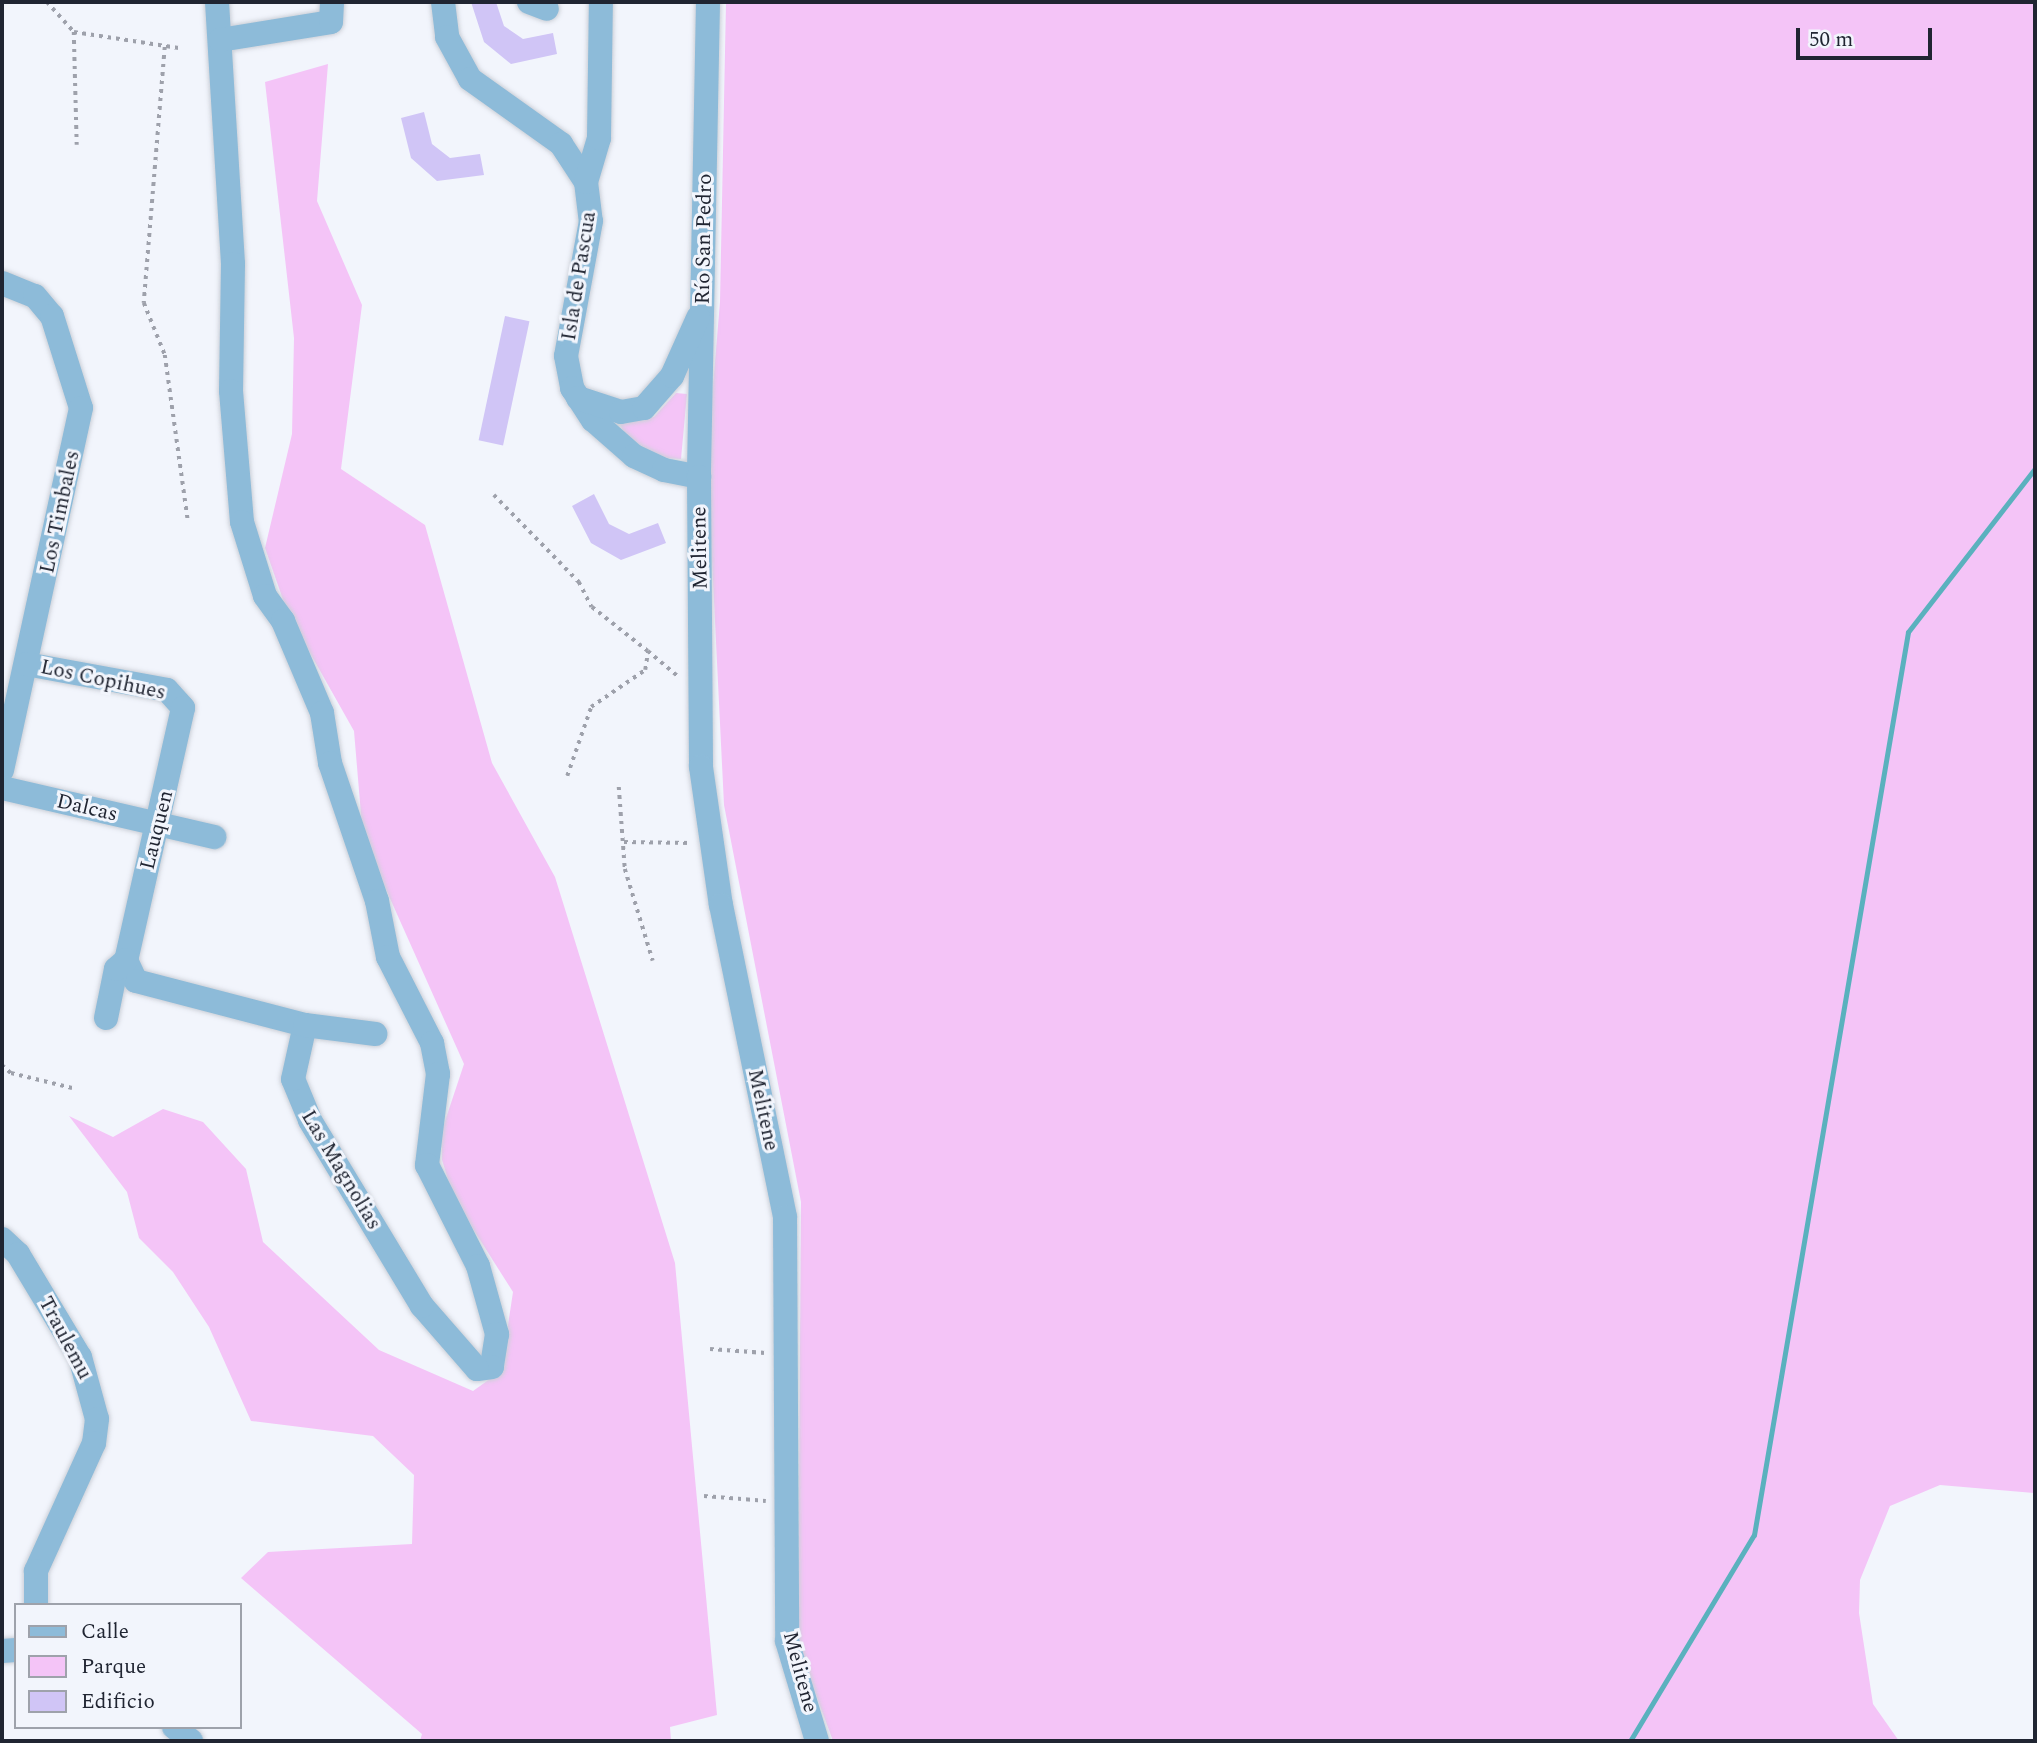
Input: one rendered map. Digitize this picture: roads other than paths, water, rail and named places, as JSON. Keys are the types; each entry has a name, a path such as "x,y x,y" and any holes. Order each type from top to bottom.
{"street":[{"path":"217,2 220,40 331,22 332,2"},
{"name":"Isla de Pascua","path":"443,2 447,37 470,79 561,144 586,182 591,222 566,367 578,398 593,420 634,456 664,470 699,477"},
{"path":"586,182 600,138 601,2"},
{"name":"Río San Pedro","path":"699,477 708,2"},
{"name":"Las Magnolias","path":"220,40 233,264 231,391 242,522 265,596 283,621 322,713 331,763 377,901 388,957 432,1043 438,1074 427,1165 478,1266 497,1334 492,1367 477,1368 422,1306 298,1098 293,1079 305,1025"},
{"name":"Los Timbales","path":"2,284 35,296 52,316 81,408 2,771"},
{"path":"578,398 621,412 644,408 672,376 702,307"},
{"name":"Melitene","path":"699,477 703,684 701,767 712,843 785,1217 787,1641 817,1741"},
{"name":"Los Copihues","path":"26,664 167,690 179,699"},
{"name":"Lauquen","path":"106,1018 116,969 126,960 159,825 183,717 179,699"},
{"name":"Dalcas","path":"2,788 214,837"},
{"path":"126,960 136,981 305,1025 375,1034"},
{"name":"Traulemu","path":"2,1239 18,1254 80,1357 97,1419 94,1443 36,1571 36,1603"},
{"path":"176,1729 191,1741"}],"waterway":[{"path":"1630,1741 1754,1535 1908,632 2035,468"}]}
